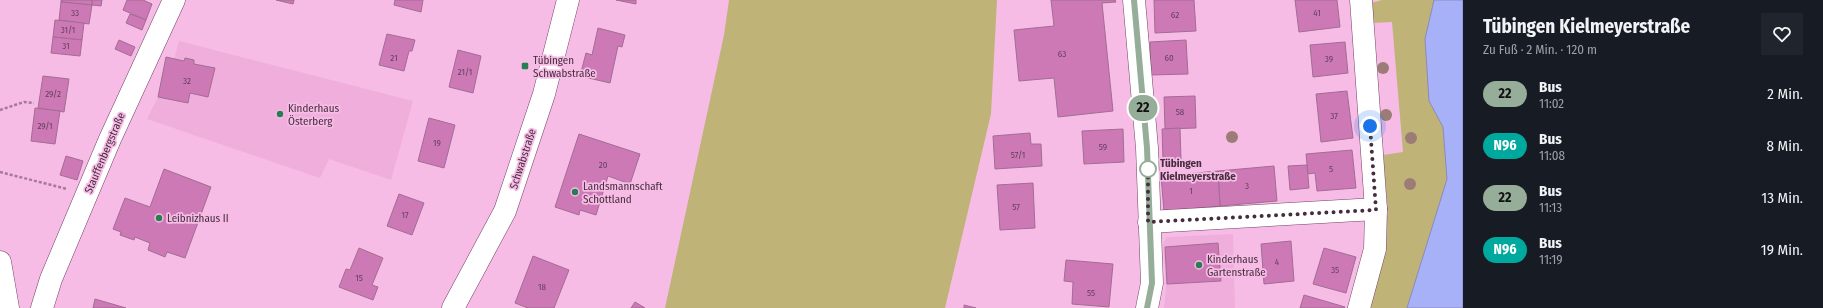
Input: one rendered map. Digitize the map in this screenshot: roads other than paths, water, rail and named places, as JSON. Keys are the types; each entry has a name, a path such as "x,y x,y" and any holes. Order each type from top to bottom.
{"street":[{"name":"Stauffenbergstraße","path":"42,308 51,279 110,139 174,0"},
{"name":"Schwabstraße","path":"453,308 505,211 544,94 568,0"},
{"path":"1134,0 1147,148 1148,222 1152,283 1147,308"},
{"path":"1359,308 1375,249 1376,210 1361,0"},
{"path":"1148,222 1376,210"},
{"path":"0,262 8,308"}],"water":[{"path":"1434,0 1463,0 1463,308 1407,308 1447,179 1443,127 1429,101 1425,39"}],"place":[{"name":"Tübingen Schwabstraße","path":"525,66"},
{"name":"Kinderhaus Österberg","path":"280,114"},
{"name":"Tübingen Kielmeyerstraße","path":"1148,169"},
{"name":"Landsmannschaft Schottland","path":"575,192"},
{"name":"Leibnizhaus II","path":"159,218"},
{"name":"Kinderhaus Gartenstraße","path":"1199,265"}]}
